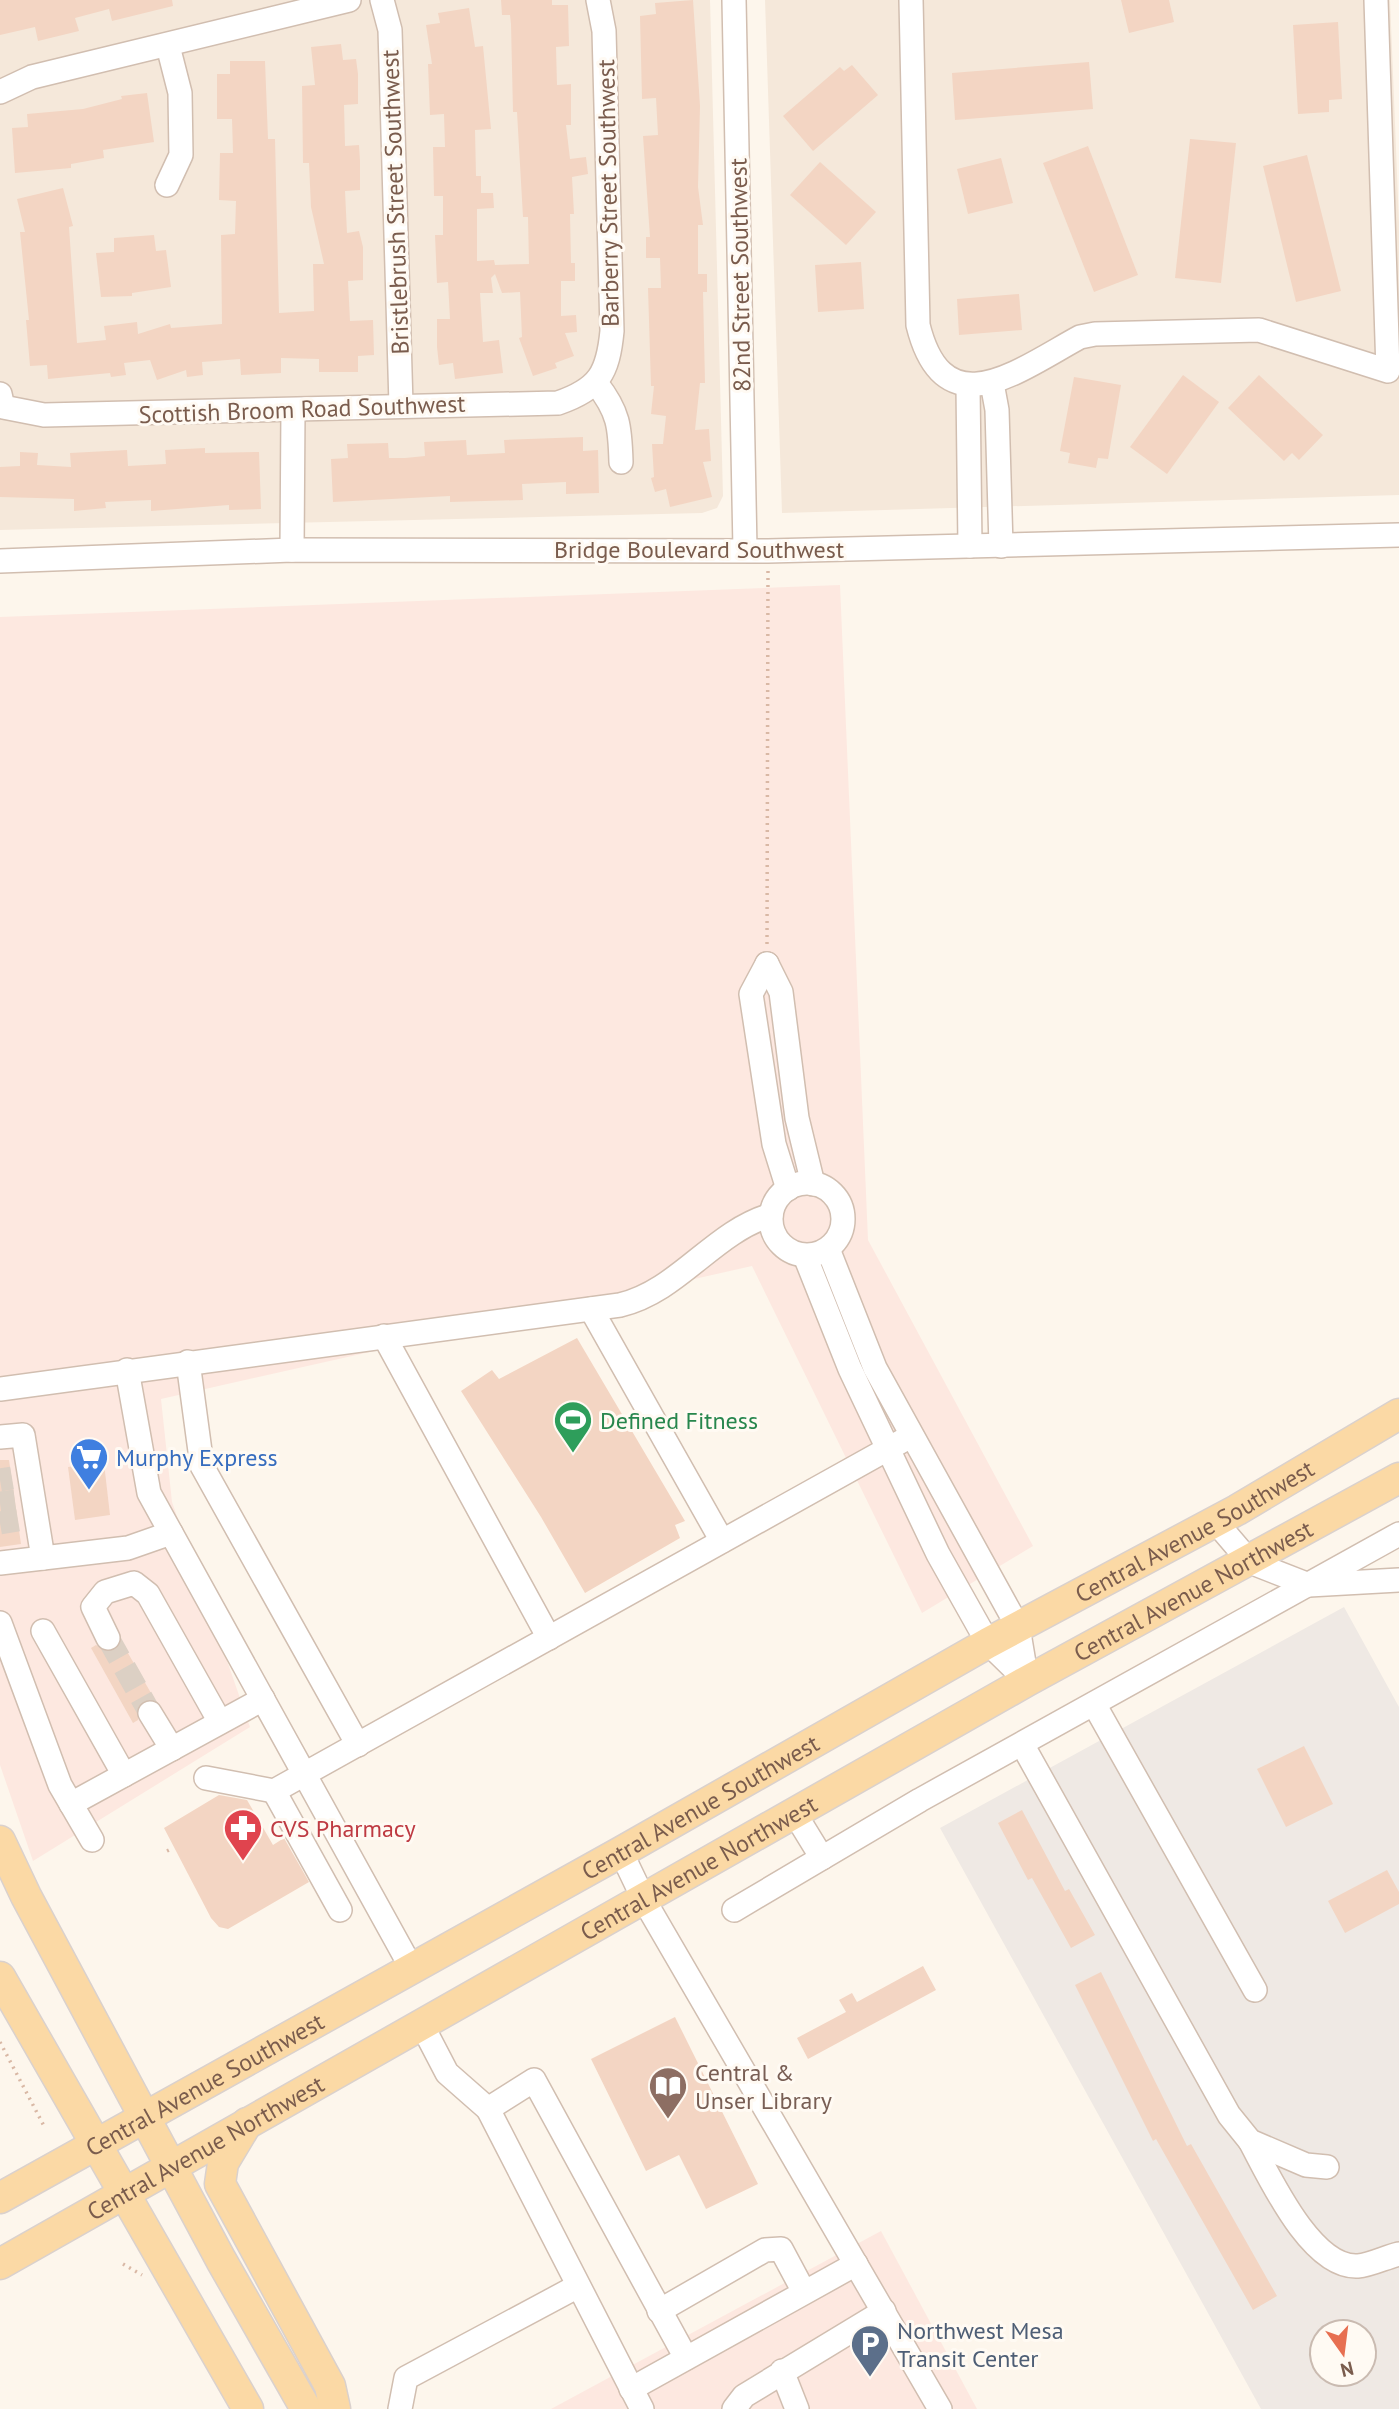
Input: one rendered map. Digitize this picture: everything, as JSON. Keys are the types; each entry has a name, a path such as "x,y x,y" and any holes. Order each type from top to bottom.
{"main road":[{"name":"Central Avenue Southwest","path":"0,2198 621,1852 988,1643 1215,1521 1399,1414"},
{"name":"Central Avenue Northwest","path":"0,2264 171,2165 423,2027 1027,1681 1250,1562 1399,1478"},
{"path":"0,1841 26,1896 306,2409"},
{"path":"0,1977 98,2143 248,2409"},
{"path":"247,2123 223,2164 220,2184 330,2386 335,2409"}],"street":[{"path":"0,92 32,77 349,0"},
{"name":"Bristlebrush Street Southwest","path":"382,0 390,30 401,405"},
{"name":"Barberry Street Southwest","path":"596,383 609,359 612,331 604,31 598,0"},
{"name":"82nd Street Southwest","path":"734,0 756,550"},
{"path":"911,0 918,325 924,349 938,370 968,387 992,383 1080,337 1135,333 1259,330 1388,371 1377,0"},
{"path":"167,185 181,155 180,93 168,46"},
{"path":"596,383 614,405 620,428 621,462"},
{"name":"Scottish Broom Road Southwest","path":"1,400 44,415 558,403 578,396 596,383"},
{"path":"992,383 997,410 1001,546"},
{"path":"968,387 970,546"},
{"path":"292,550 293,410"},
{"path":"969,457 998,457"},
{"name":"Bridge Boulevard Southwest","path":"0,561 292,550 756,550 1399,535"},
{"path":"767,964 781,992 795,1105 813,1184"},
{"path":"767,964 751,994 774,1144 788,1189"},
{"path":"813,1184 825,1188 841,1206 842,1230 816,1252 786,1249 772,1224 780,1196 788,1189 813,1184"},
{"path":"0,1389 642,1300 754,1220 772,1224"},
{"path":"816,1252 911,1436 1018,1627 1027,1681"},
{"path":"816,1252 850,1368 938,1554 988,1643 1027,1681"},
{"path":"591,1309 722,1541"},
{"path":"384,1336 549,1638"},
{"path":"188,1362 202,1466 358,1745"},
{"path":"127,1370 149,1493 412,1969"},
{"path":"0,1437 23,1435 25,1499 43,1558"},
{"path":"206,1777 274,1791 911,1436"},
{"path":"1215,1521 1250,1562 1309,1585 1399,1580"},
{"path":"0,1563 128,1548 171,1533"},
{"name":"Central Avenue Northwest","path":"734,1910 1022,1744 1399,1534"},
{"path":"108,1638 93,1606 105,1592 134,1583 148,1594 215,1725"},
{"path":"0,1623 60,1785 92,1840"},
{"path":"43,1631 124,1775"},
{"path":"71,1804 263,1699"},
{"path":"1094,1704 1255,1990"},
{"path":"150,1713 172,1749"},
{"path":"1022,1744 1229,2115 1250,2141 1283,2203 1324,2257 1356,2266 1399,2254"},
{"path":"274,1791 340,1910"},
{"path":"795,1814 822,1858"},
{"path":"621,1852 644,1900 940,2409"},
{"path":"423,2027 447,2073 488,2109 636,2399 686,2358 856,2264"},
{"path":"488,2109 534,2080 686,2358"},
{"path":"1250,2141 1306,2165 1328,2167"},
{"path":"659,2311 765,2250 780,2249 804,2292"},
{"path":"400,2409 406,2378 578,2286"},
{"path":"734,2409 742,2397 884,2311"},
{"path":"782,2371 797,2409"}],"path":[{"path":"756,550 767,964"},
{"path":"0,2042 44,2126"}],"shaded area":[{"path":"0,0 710,0 723,496 717,508 702,513 0,530"},
{"path":"765,0 1390,0 1399,223 1399,495 782,513"},
{"path":"840,585 868,1240 1033,1546 922,1613 752,1266 161,1399 172,1502 250,1727 33,1861 0,1765 0,617"},
{"path":"1344,1607 1399,1707 1399,2409 1261,2409 940,1828"},
{"path":"881,2231 977,2409 551,2409"}],"building":[{"path":"0,0 172,0 173,6 112,21 109,9 75,18 79,31 38,41 35,27 0,35"},
{"path":"501,0 552,0 552,5 568,5 569,46 556,47 557,85 571,84 571,125 566,125 570,159 586,157 588,174 572,177 574,214 570,214 571,263 575,263 575,281 561,281 561,316 576,315 577,332 565,333 574,356 555,363 557,368 533,376 519,338 522,337 520,292 502,293 495,274 491,278 493,293 480,293 483,342 499,340 503,373 455,379 453,363 439,365 437,347 437,319 450,319 448,282 437,283 435,235 443,235 443,196 434,196 433,147 445,147 444,114 430,115 428,64 432,64 426,25 440,23 438,13 469,8 475,47 483,46 491,129 475,130 476,176 481,176 481,193 493,193 494,208 477,209 477,261 494,260 495,265 529,264 528,217 523,217 517,112 513,112 511,24 510,15 502,15"},
{"path":"693,0 700,106 698,187 703,225 698,225 698,274 707,274 707,292 703,292 705,383 700,383 695,430 709,429 711,461 703,462 712,497 670,507 666,489 655,492 651,478 654,477 652,444 663,444 666,416 651,414 654,386 651,386 648,288 661,288 660,258 646,258 646,237 650,237 643,136 658,135 656,98 642,99 640,16 656,14 655,3"},
{"path":"1121,0 1169,0 1174,22 1129,33"},
{"path":"1338,22 1342,99 1329,100 1329,112 1298,114 1293,25"},
{"path":"341,44 343,60 356,59 358,74 358,104 344,105 345,146 359,145 360,161 360,190 345,191 347,233 359,231 363,247 363,280 348,281 350,321 373,320 374,355 358,356 358,372 319,372 319,359 281,358 281,373 241,375 240,359 202,362 203,375 187,377 186,370 157,380 150,360 124,363 126,375 111,377 110,373 48,379 47,365 30,366 26,320 29,320 20,232 25,232 17,199 63,188 73,226 69,227 77,343 106,340 104,326 137,322 138,334 170,324 171,328 222,324 221,235 235,234 236,201 219,200 220,153 233,153 232,119 217,119 217,74 230,74 230,61 265,61 268,139 275,139 279,313 314,311 313,264 324,264 311,207 309,163 303,163 302,86 315,85 311,47"},
{"path":"1089,62 1093,109 955,120 952,73"},
{"path":"852,65 878,95 813,151 783,116 840,67 844,71"},
{"path":"147,93 154,142 103,150 104,158 71,164 71,168 15,173 12,128 28,127 27,114 83,109 122,99 121,96"},
{"path":"1190,139 1236,143 1221,283 1175,278"},
{"path":"1088,146 1138,275 1094,292 1043,163"},
{"path":"1307,155 1341,291 1296,302 1263,166"},
{"path":"1001,158 1013,203 968,214 957,169"},
{"path":"820,162 876,212 846,245 790,195"},
{"path":"154,235 156,251 166,250 171,287 132,293 132,296 101,297 96,253 114,252 114,238"},
{"path":"861,262 864,309 818,312 815,265"},
{"path":"1019,294 1022,330 959,335 957,299"},
{"path":"1183,375 1219,402 1167,474 1130,447"},
{"path":"1259,375 1323,435 1299,460 1292,453 1284,461 1228,408"},
{"path":"1074,377 1121,385 1108,459 1098,458 1096,468 1068,463 1070,453 1060,451"},
{"path":"583,437 583,451 598,450 599,493 566,494 566,482 522,484 523,500 450,502 450,496 333,502 331,459 348,458 347,444 388,443 389,458 405,458 425,456 424,442 466,440 467,455 505,453 504,440"},
{"path":"205,448 205,453 259,452 261,509 229,510 229,505 151,511 151,500 105,502 106,508 74,511 74,499 0,497 0,467 20,466 20,452 38,453 37,465 71,467 70,453 127,450 128,466 166,464 165,450"},
{"name":"Defined Fitness","path":"577,1338 685,1521 675,1525 680,1538 585,1593 541,1517 461,1391 492,1370 499,1379"},
{"path":"0,1460 9,1460 21,1544 0,1547"},
{"name":"Murphy Express","path":"104,1463 110,1515 75,1520 68,1467"},
{"path":"121,1641 155,1700 143,1701 138,1706 138,1720 133,1723 91,1648 96,1645 106,1652 113,1651"},
{"path":"1304,1746 1333,1804 1286,1827 1257,1769"},
{"name":"CVS Pharmacy","path":"219,1795 247,1800 273,1845 284,1838 309,1882 228,1929 219,1927 211,1918 164,1828"},
{"path":"1022,1810 1065,1891 1069,1889 1095,1935 1071,1948 1032,1878 1028,1880 998,1823"},
{"path":"1387,1870 1399,1892 1399,1904 1345,1933 1328,1901"},
{"path":"923,1966 936,1990 808,2059 797,2038 846,2012 839,2000 852,1993 857,2002"},
{"path":"1101,1972 1187,2146 1191,2144 1277,2296 1253,2310 1156,2139 1153,2141 1075,1985"},
{"path":"675,2017 758,2184 706,2209 679,2155 646,2171 591,2059"}],"tunnel":[{"path":"0,1480 12,1478"},
{"path":"0,1503 15,1501"},
{"path":"0,1523 18,1520"},
{"path":"108,1638 150,1713"}],"place":[{"name":"Defined Fitness","path":"573,1454"},
{"name":"Murphy Express","path":"89,1491"},
{"name":"CVS Pharmacy","path":"243,1862"},
{"name":"Central & Unser Library","path":"668,2120"},
{"name":"Northwest Mesa Transit Center","path":"870,2378"}]}
